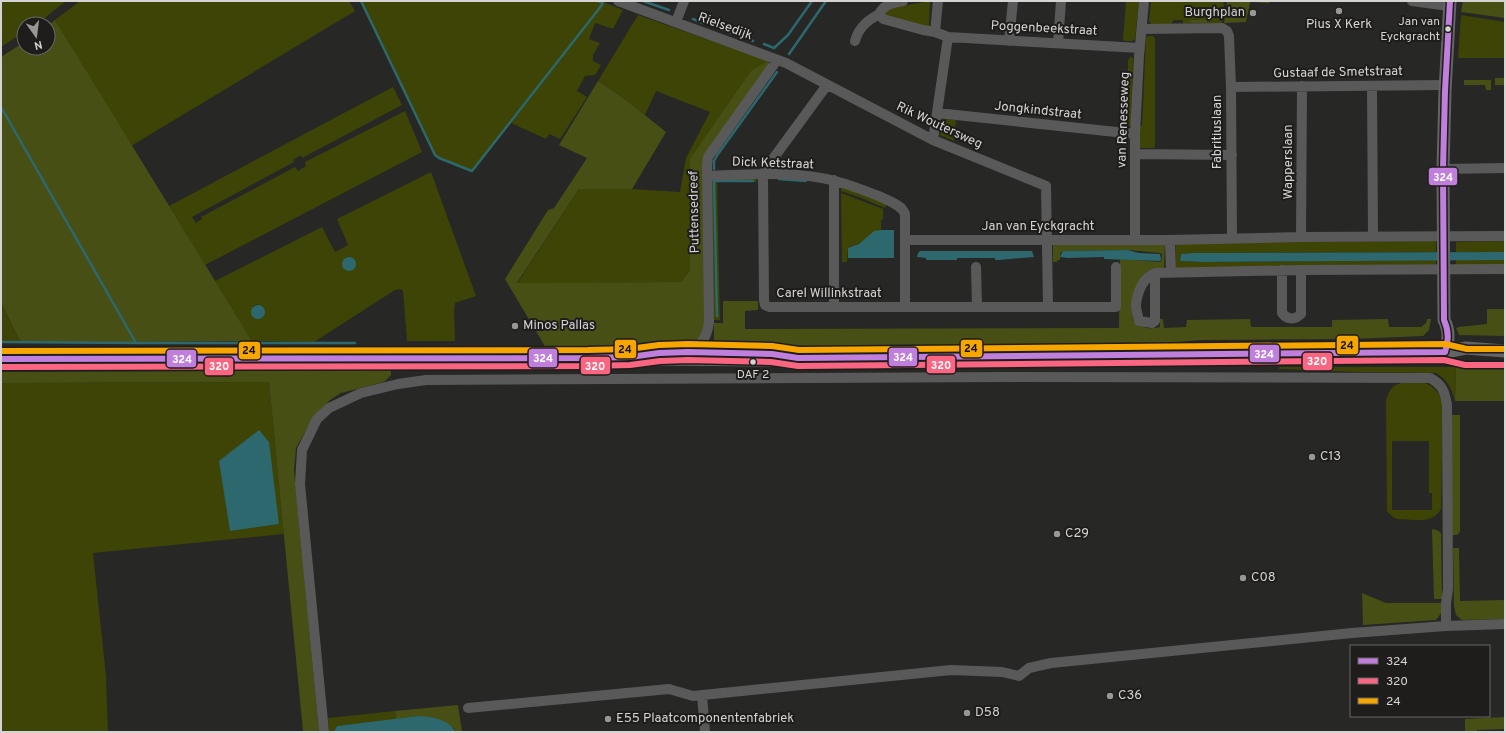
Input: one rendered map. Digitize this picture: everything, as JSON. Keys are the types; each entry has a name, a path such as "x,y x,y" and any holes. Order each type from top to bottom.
{"main road":[{"path":"1444,352 1441,343 1441,328 1444,320 1443,169 1445,85 1450,4"},
{"path":"1,359 227,358 502,354 659,359 772,360 798,358 1444,352 1466,348 1505,351"},
{"path":"630,357 659,353 688,352 772,354 798,358"},
{"path":"1444,352 1466,356 1505,357"}],"street":[{"name":"Rielsedijk","path":"618,1 777,60"},
{"path":"676,22 684,1"},
{"path":"855,41 859,29 867,21 879,14 883,8 890,4 903,1"},
{"path":"935,32 938,1"},
{"path":"1009,41 1013,1"},
{"path":"1058,43 1061,1"},
{"name":"van Renesseweg","path":"1135,240 1135,134 1144,1"},
{"path":"1412,1 1450,4"},
{"name":"Poggenbeekstraat","path":"879,14 883,19 935,32 948,37 1140,48"},
{"name":"Fabritiuslaan","path":"1142,29 1222,28 1227,31 1229,36 1231,87 1232,239"},
{"path":"933,140 948,37"},
{"name":"Rik Woutersweg","path":"777,60 786,63 933,140 1046,186 1047,239"},
{"name":"Puttensedreef","path":"688,352 698,346 707,336 709,322 707,161 710,152 777,60"},
{"path":"763,175 767,167 827,85"},
{"name":"Gustaaf de Smetstraat","path":"1231,87 1445,85"},
{"name":"Wapperslaan","path":"1301,237 1302,86"},
{"path":"1372,86 1373,237"},
{"name":"Jongkindstraat","path":"937,113 1135,134"},
{"path":"1136,154 1232,155"},
{"path":"1443,169 1505,168"},
{"name":"Carel Willinkstraat","path":"763,175 764,300 765,305 770,307 1116,307 1116,267"},
{"name":"Dick Ketstraat","path":"707,176 795,175 834,180 866,191 899,206 905,214 905,307"},
{"path":"834,180 834,307"},
{"name":"Jan van Eyckgracht","path":"906,240 1170,240 1373,237 1443,241 1505,236"},
{"path":"1047,239 1048,306"},
{"path":"1170,240 1171,271"},
{"path":"976,267 977,306"},
{"path":"1155,273 1171,271 1444,267 1505,269"},
{"path":"1282,270 1282,313 1285,317 1289,318 1294,318 1301,314 1301,270"},
{"path":"324,732 300,484 302,450 317,419 329,408 361,393 398,384 426,380 1009,377 1430,378 1438,382 1443,389 1446,400 1448,589 1446,603 1450,626"},
{"path":"468,708 669,689 694,696 951,670 1002,672 1019,676 1029,668 1051,663 1348,634 1450,626 1505,624"},
{"path":"702,695 705,732"}],"green space":[{"path":"1,1 66,1 47,16 16,16 16,37 1,47"},
{"path":"80,1 349,1 355,11 131,146 56,22 56,19"},
{"path":"360,1 601,1 623,10 613,29 595,23 589,39 600,43 593,55 593,61 601,65 595,75 585,76 577,91 587,97 560,139 549,134 546,139 511,123 604,4 472,172 434,155 391,61"},
{"path":"930,1 929,27 885,15 885,9"},
{"path":"1126,1 1139,1 1135,39 1133,41 1124,41 1123,39"},
{"path":"1151,1 1224,1 1222,23 1207,23 1206,19 1191,20 1190,23 1183,24 1183,20 1174,20 1171,24 1151,24 1149,21"},
{"path":"1227,1 1270,1 1269,3 1251,2 1246,22 1224,23"},
{"path":"1463,1 1505,1 1505,18 1461,12"},
{"path":"638,15 768,61 690,165 690,270 681,282 517,284 579,189 632,189 680,192 686,158 710,112 656,91 645,115 598,81"},
{"path":"1461,15 1505,22 1505,58 1458,58"},
{"path":"1207,19 1207,23 1190,23 1190,20"},
{"path":"56,22 252,341 21,343 1,302 1,57 16,47 16,56 56,56"},
{"path":"1148,36 1153,36 1155,38 1155,146 1154,148 1140,148 1139,126 1142,126 1146,38"},
{"path":"1131,56 1133,59 1131,125 1128,126 1128,60"},
{"path":"768,61 769,64 707,152 706,327 696,345 623,343 596,349 546,348 505,279 548,210 554,208 587,158 559,145 598,81 626,100 666,132 632,189 579,189 517,283 681,282 690,270 690,159 751,71"},
{"path":"1495,78 1505,78 1505,85 1495,85"},
{"path":"1464,80 1491,80 1491,90 1486,90 1485,85 1464,85"},
{"path":"393,87 402,105 302,158 301,155 293,160 294,162 192,217 196,223 202,219 201,217 295,167 298,171 306,166 305,162 405,111 422,152 205,265 169,206"},
{"path":"942,119 956,120 954,141 940,135"},
{"path":"431,172 476,296 455,303 455,341 407,341 403,291 401,289 395,290 314,342 252,341 215,281 322,227 335,252 348,245 337,219","holes":["258,304 259,319 254,318 253,306"]},
{"path":"755,178 757,182 717,182 720,320 713,320 711,180"},
{"path":"841,186 887,203 885,208 841,191"},
{"path":"841,193 883,209 881,230 859,244 848,248 847,262 842,262"},
{"path":"1505,241 1505,252 1456,252 1456,242"},
{"path":"1436,242 1436,252 1193,253 1181,254 1180,260 1203,262 1436,260 1436,266 1176,268 1176,243"},
{"path":"1165,244 1164,268 1154,268 1143,275 1132,303 1133,320 1142,327 1160,327 1160,319 1163,319 1164,328 1186,327 1187,320 1250,319 1251,327 1332,327 1332,320 1388,319 1389,327 1421,327 1426,323 1427,319 1431,319 1429,330 1423,336 1352,339 1201,340 1120,347 794,348 714,345 714,323 723,323 723,301 758,301 758,310 745,311 745,329 1119,328 1120,259 1161,262 1162,254 1129,250 1063,251 1060,253 1060,260 1053,262 1053,245"},
{"path":"1456,260 1505,260 1505,267 1456,265"},
{"path":"1,302 21,343 1,343"},
{"path":"1487,309 1505,309 1505,336 1459,335 1456,328 1487,324"},
{"path":"1505,365 1505,401 1455,401 1456,367"},
{"path":"268,367 391,367 391,375 384,382 341,393 330,400 314,416 296,448 294,470 319,732 303,731 269,382 1,383 1,372 225,371"},
{"path":"1279,367 1456,367 1455,401 1448,385 1443,378 1436,373 1279,369"},
{"path":"269,382 284,534 93,553 106,676 108,732 1,732 1,383"},
{"path":"1423,382 1437,391 1441,398 1443,407 1441,509 1437,514 1428,519 1397,519 1387,511 1386,401 1391,389 1395,386 1404,383","holes":["1392,441 1429,441 1429,493 1432,493 1432,510 1392,510"]},
{"path":"1451,415 1460,415 1460,532 1457,535 1452,535"},
{"path":"1432,529 1441,533 1442,599 1434,599"},
{"path":"1453,548 1459,548 1460,601 1505,600 1505,619 1462,620 1456,615 1454,606"},
{"path":"1362,593 1386,603 1441,603 1442,612 1436,620 1363,625"},
{"path":"458,705 462,732 456,732 454,728 419,716 396,720 395,711"},
{"path":"395,711 396,720 337,726 334,732 329,732 328,718"},
{"path":"1505,717 1505,729 1465,732 1465,719"}],"water":[{"path":"894,230 894,258 848,258 848,248 859,244 874,231"},
{"path":"1128,250 1139,253 1160,254 1161,260 1104,259 1104,257 1060,257 1063,251"},
{"path":"920,251 1032,251 1034,257 999,260 995,260 995,258 957,258 957,260 926,260 926,258 917,257"},
{"path":"1505,252 1505,260 1203,262 1180,260 1181,254 1193,253"},
{"path":"346,257 352,257 356,261 356,267 352,271 346,271 342,267 342,261"},
{"path":"255,305 261,305 265,309 265,315 261,319 255,319 251,315 251,309"},
{"path":"259,430 269,442 279,524 230,531 219,461"},
{"path":"419,716 444,721 456,732 334,732 337,726"}],"waterway":[{"path":"361,1 435,155 472,171 603,3 598,1"},
{"path":"643,1 669,10"},
{"path":"764,44 774,48 788,35 812,1"},
{"path":"789,54 826,1"},
{"path":"693,19 703,23"},
{"path":"719,28 732,33"},
{"path":"741,36 753,41"},
{"path":"714,169 714,161 718,154 777,72"},
{"path":"1,107 136,343 1,342"},
{"path":"779,179 806,181"},
{"path":"717,316 714,181 753,181"},
{"path":"136,343 355,343"},
{"path":"1496,365 1505,365"}],"transit line":[{"name":"324","path":"1445,352 1448,336 1444,320 1443,169 1445,91 1450,1"},
{"name":"24","path":"1,351 588,350 629,349 659,345 688,344 772,346 799,350 1445,344 1467,349 1505,349"},
{"name":"324","path":"1,359 588,358 630,357 659,353 688,352 772,354 798,358 1445,352"},
{"name":"320","path":"1,367 588,366 630,365 660,361 688,360 771,362 798,366 1444,360 1465,365 1505,365"}],"place":[{"name":"Pius X Kerk","path":"1339,11"},
{"name":"Burghplan","path":"1253,13"},
{"name":"Jan van Eyckgracht","path":"1448,29"},
{"name":"Minos Pallas","path":"515,326"},
{"name":"DAF 2","path":"753,362"},
{"name":"C13","path":"1312,457"},
{"name":"C29","path":"1057,534"},
{"name":"C08","path":"1243,578"},
{"name":"C36","path":"1110,696"},
{"name":"D58","path":"967,713"},
{"name":"E55 Plaatcomponentenfabriek","path":"608,719"}]}
